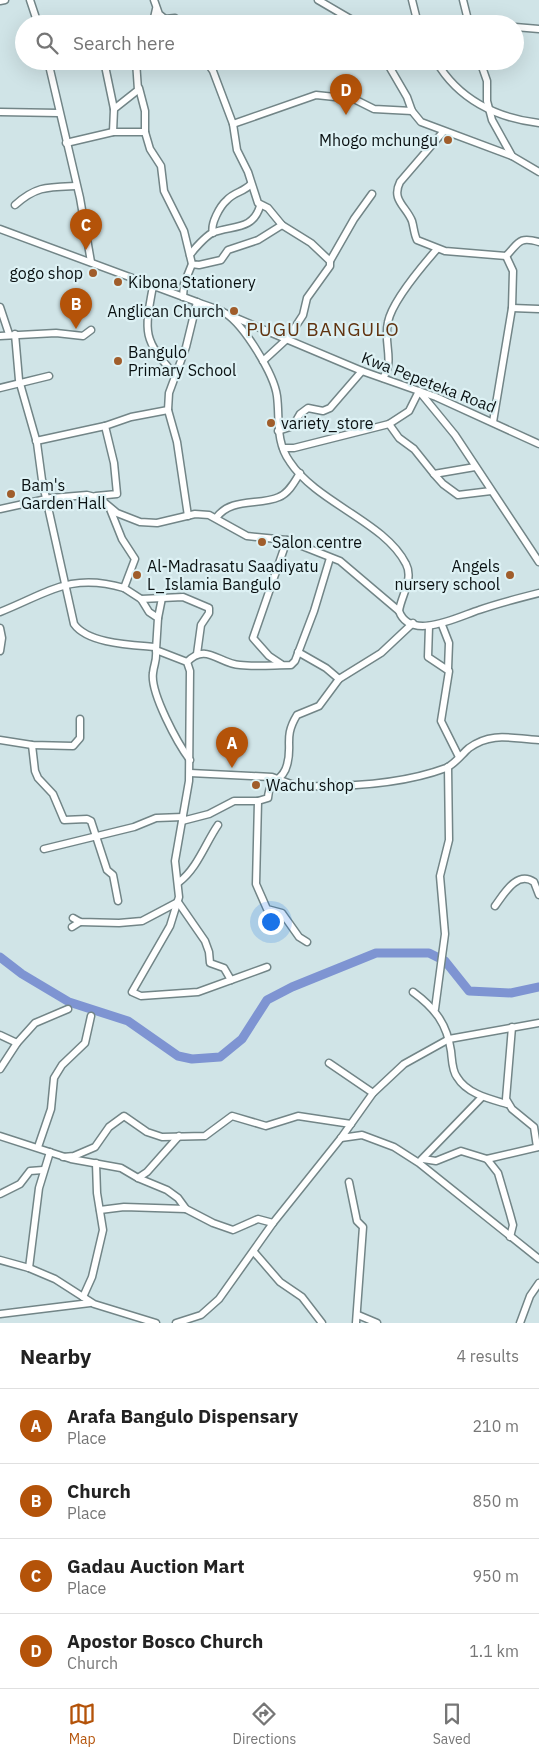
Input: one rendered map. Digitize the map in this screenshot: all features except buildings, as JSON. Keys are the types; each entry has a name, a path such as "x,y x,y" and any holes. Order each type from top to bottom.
{"street":[{"path":"0,1 5,0"},
{"path":"30,0 35,15"},
{"path":"154,0 160,15"},
{"path":"318,0 344,15"},
{"path":"412,0 416,15"},
{"path":"463,0 467,15"},
{"path":"155,15 156,7"},
{"path":"524,27 539,28"},
{"path":"50,70 91,262"},
{"path":"106,70 114,109 113,132"},
{"path":"137,70 145,111 145,132 150,150 161,166 164,191 184,231 192,264 184,284 184,297"},
{"path":"190,256 212,233 243,226 256,216 260,206 248,172 237,150 233,124 212,70"},
{"path":"391,70 407,97 412,111 421,122 443,132 512,156 539,172"},
{"path":"441,70 457,89 488,110 510,118 539,123"},
{"path":"483,70 487,81 488,110 512,156"},
{"path":"114,109 137,93 139,88"},
{"path":"233,124 316,95 354,98 374,109 412,111"},
{"path":"0,112 59,113"},
{"path":"66,143 113,132 145,132"},
{"path":"443,132 400,182 396,191 398,200 411,219 417,240 437,249 506,256"},
{"path":"212,233 212,227 227,200 244,191 251,184"},
{"path":"15,205 28,194 39,189 76,186"},
{"path":"263,361 288,338 303,315 307,298 330,266 330,261 354,219 372,194"},
{"path":"260,206 268,208 282,226 311,244 330,261"},
{"path":"192,264 199,265 221,260 229,249 258,240 282,226"},
{"name":"Kwa Pepeteka Road","path":"0,229 184,297 288,338 362,372 419,391 493,422 539,444"},
{"path":"506,256 520,241 530,240 539,242"},
{"path":"384,378 390,368 386,336 391,312 437,249"},
{"path":"493,422 512,308 513,271 506,256"},
{"path":"153,286 148,316 148,340 161,361 175,376"},
{"path":"188,516 177,442 168,410 169,392 190,334 197,302"},
{"path":"0,307 12,334 20,384 36,441 46,499 62,560 64,584 74,624 81,632 99,639 156,648 187,662 190,671 190,773 175,855 179,882 178,902 170,926 133,988 133,993 142,996 198,992 267,966"},
{"path":"512,308 539,309"},
{"path":"226,314 254,345 263,361 277,394 278,431 282,448 291,464 318,491 388,542 405,561 409,574 399,611"},
{"path":"0,336 56,333 83,336 91,330"},
{"path":"278,431 293,426 300,414 308,408 323,411 330,408 362,372"},
{"path":"0,388 49,376"},
{"path":"282,448 294,448 389,424 409,411 419,391 446,424 538,559"},
{"path":"36,441 105,426 131,417 168,410"},
{"path":"389,424 399,438 414,449 443,484 458,495 491,491"},
{"path":"0,509 46,499 117,494 114,463 105,426"},
{"path":"434,474 475,467"},
{"path":"216,518 224,510 235,505 279,497 286,492 300,473"},
{"path":"95,496 110,509 140,522 157,523 200,514 216,518 247,536 286,540 330,558 353,571 399,611 406,620 413,624 429,626 442,624 479,610 539,593"},
{"path":"110,509 122,539 134,559 124,588"},
{"path":"281,664 268,655 264,647 253,638 286,540"},
{"path":"187,662 197,654 212,654 234,665 291,665 298,652 330,558"},
{"path":"0,612 64,584 93,582 124,588 141,598 149,612 158,618"},
{"path":"141,598 183,596 209,608 209,612 201,625 197,654"},
{"path":"162,598 158,618 157,663 153,673 159,699 176,739 190,760"},
{"path":"44,849 134,827 156,818 182,819 210,814 234,801 258,801 268,798 268,790 284,774 288,763 289,735 295,718 300,713 319,706 339,679 380,653 413,624"},
{"path":"442,624 449,642 442,725 459,757"},
{"path":"429,626 428,658 448,670"},
{"path":"0,628 2,638 0,651"},
{"path":"298,652 313,660 339,679"},
{"path":"0,742 66,747 76,744 80,738 80,718"},
{"path":"190,773 278,778 291,784 308,786 388,782 404,780 448,767 475,744 491,737 502,736 539,740"},
{"path":"32,745 35,771 38,778 53,794 63,818 66,821 90,820 107,870 113,875 118,901"},
{"path":"434,1010 445,934 440,876 449,840 448,767"},
{"path":"258,801 257,887 267,909 282,913 299,937 306,942"},
{"path":"179,882 203,854 218,825"},
{"path":"495,906 514,882 523,878 534,882 539,895"},
{"path":"73,918 80,922 119,923 142,921 178,902"},
{"path":"178,902 205,941 210,963 224,968 232,980"},
{"path":"72,927 80,922"},
{"path":"413,992 434,1010 442,1020 449,1039 455,1076 482,1097 507,1104 534,1127 538,1147 487,1159 462,1151 436,1161 421,1161"},
{"path":"0,1069 17,1043 36,1023 68,1009"},
{"path":"38,1147 51,1109 54,1078 62,1065 84,1043 91,1016"},
{"path":"176,1323 194,1318 211,1307 228,1288 273,1223 341,1138 373,1093 404,1064 449,1039 539,1023"},
{"path":"507,1104 506,1094 512,1027"},
{"path":"0,1035 17,1043"},
{"path":"329,1063 373,1093"},
{"path":"421,1161 482,1097"},
{"path":"63,1157 77,1155 96,1147 104,1132 124,1116 157,1137 205,1136 232,1116 266,1126 298,1116 351,1124"},
{"path":"341,1138 357,1134 369,1136 421,1161 510,1237 539,1259"},
{"path":"0,1136 38,1147 63,1157 121,1168 138,1178 167,1190 178,1198 186,1210"},
{"path":"138,1178 147,1172 179,1136"},
{"path":"29,1268 43,1170 50,1152"},
{"path":"487,1159 498,1173 513,1225 510,1237"},
{"path":"83,1297 92,1277 102,1236 96,1164"},
{"path":"0,1194 20,1184 32,1170 43,1170"},
{"path":"349,1182 357,1221 363,1227 356,1323"},
{"path":"100,1210 124,1207 186,1210 233,1230 258,1219 273,1223"},
{"path":"254,1252 280,1282 302,1297 322,1323"},
{"path":"0,1260 29,1268 54,1279 90,1303 156,1323"},
{"path":"520,1323 530,1296 539,1283"},
{"path":"0,1314 90,1303"},
{"path":"358,1315 377,1323"}],"waterway":[{"path":"0,957 22,974 69,1002 128,1021 178,1056 192,1059 220,1057 242,1039 267,1000 292,987 376,953 429,953 445,961 469,991 511,993 539,987"}],"place":[{"name":"Apostor Bosco Church","path":"346,115"},
{"name":"Mhogo mchungu","path":"448,140"},
{"name":"Gadau Auction Mart","path":"86,250"},
{"name":"gogo shop","path":"93,273"},
{"name":"Kibona Stationery","path":"118,282"},
{"name":"Anglican Church","path":"234,311"},
{"name":"Church","path":"76,329"},
{"name":"Bangulo Primary School","path":"118,361"},
{"name":"variety_store","path":"271,423"},
{"name":"Bam's Garden Hall","path":"11,494"},
{"name":"Salon centre","path":"262,542"},
{"name":"Al-Madrasatu Saadiyatu L_Islamia Bangulo","path":"137,575"},
{"name":"Angels nursery school","path":"510,575"},
{"name":"Arafa Bangulo Dispensary","path":"232,768"},
{"name":"Wachu shop","path":"256,785"}],"district":[{"name":"PUGU BANGULO","path":"323,329"}]}
